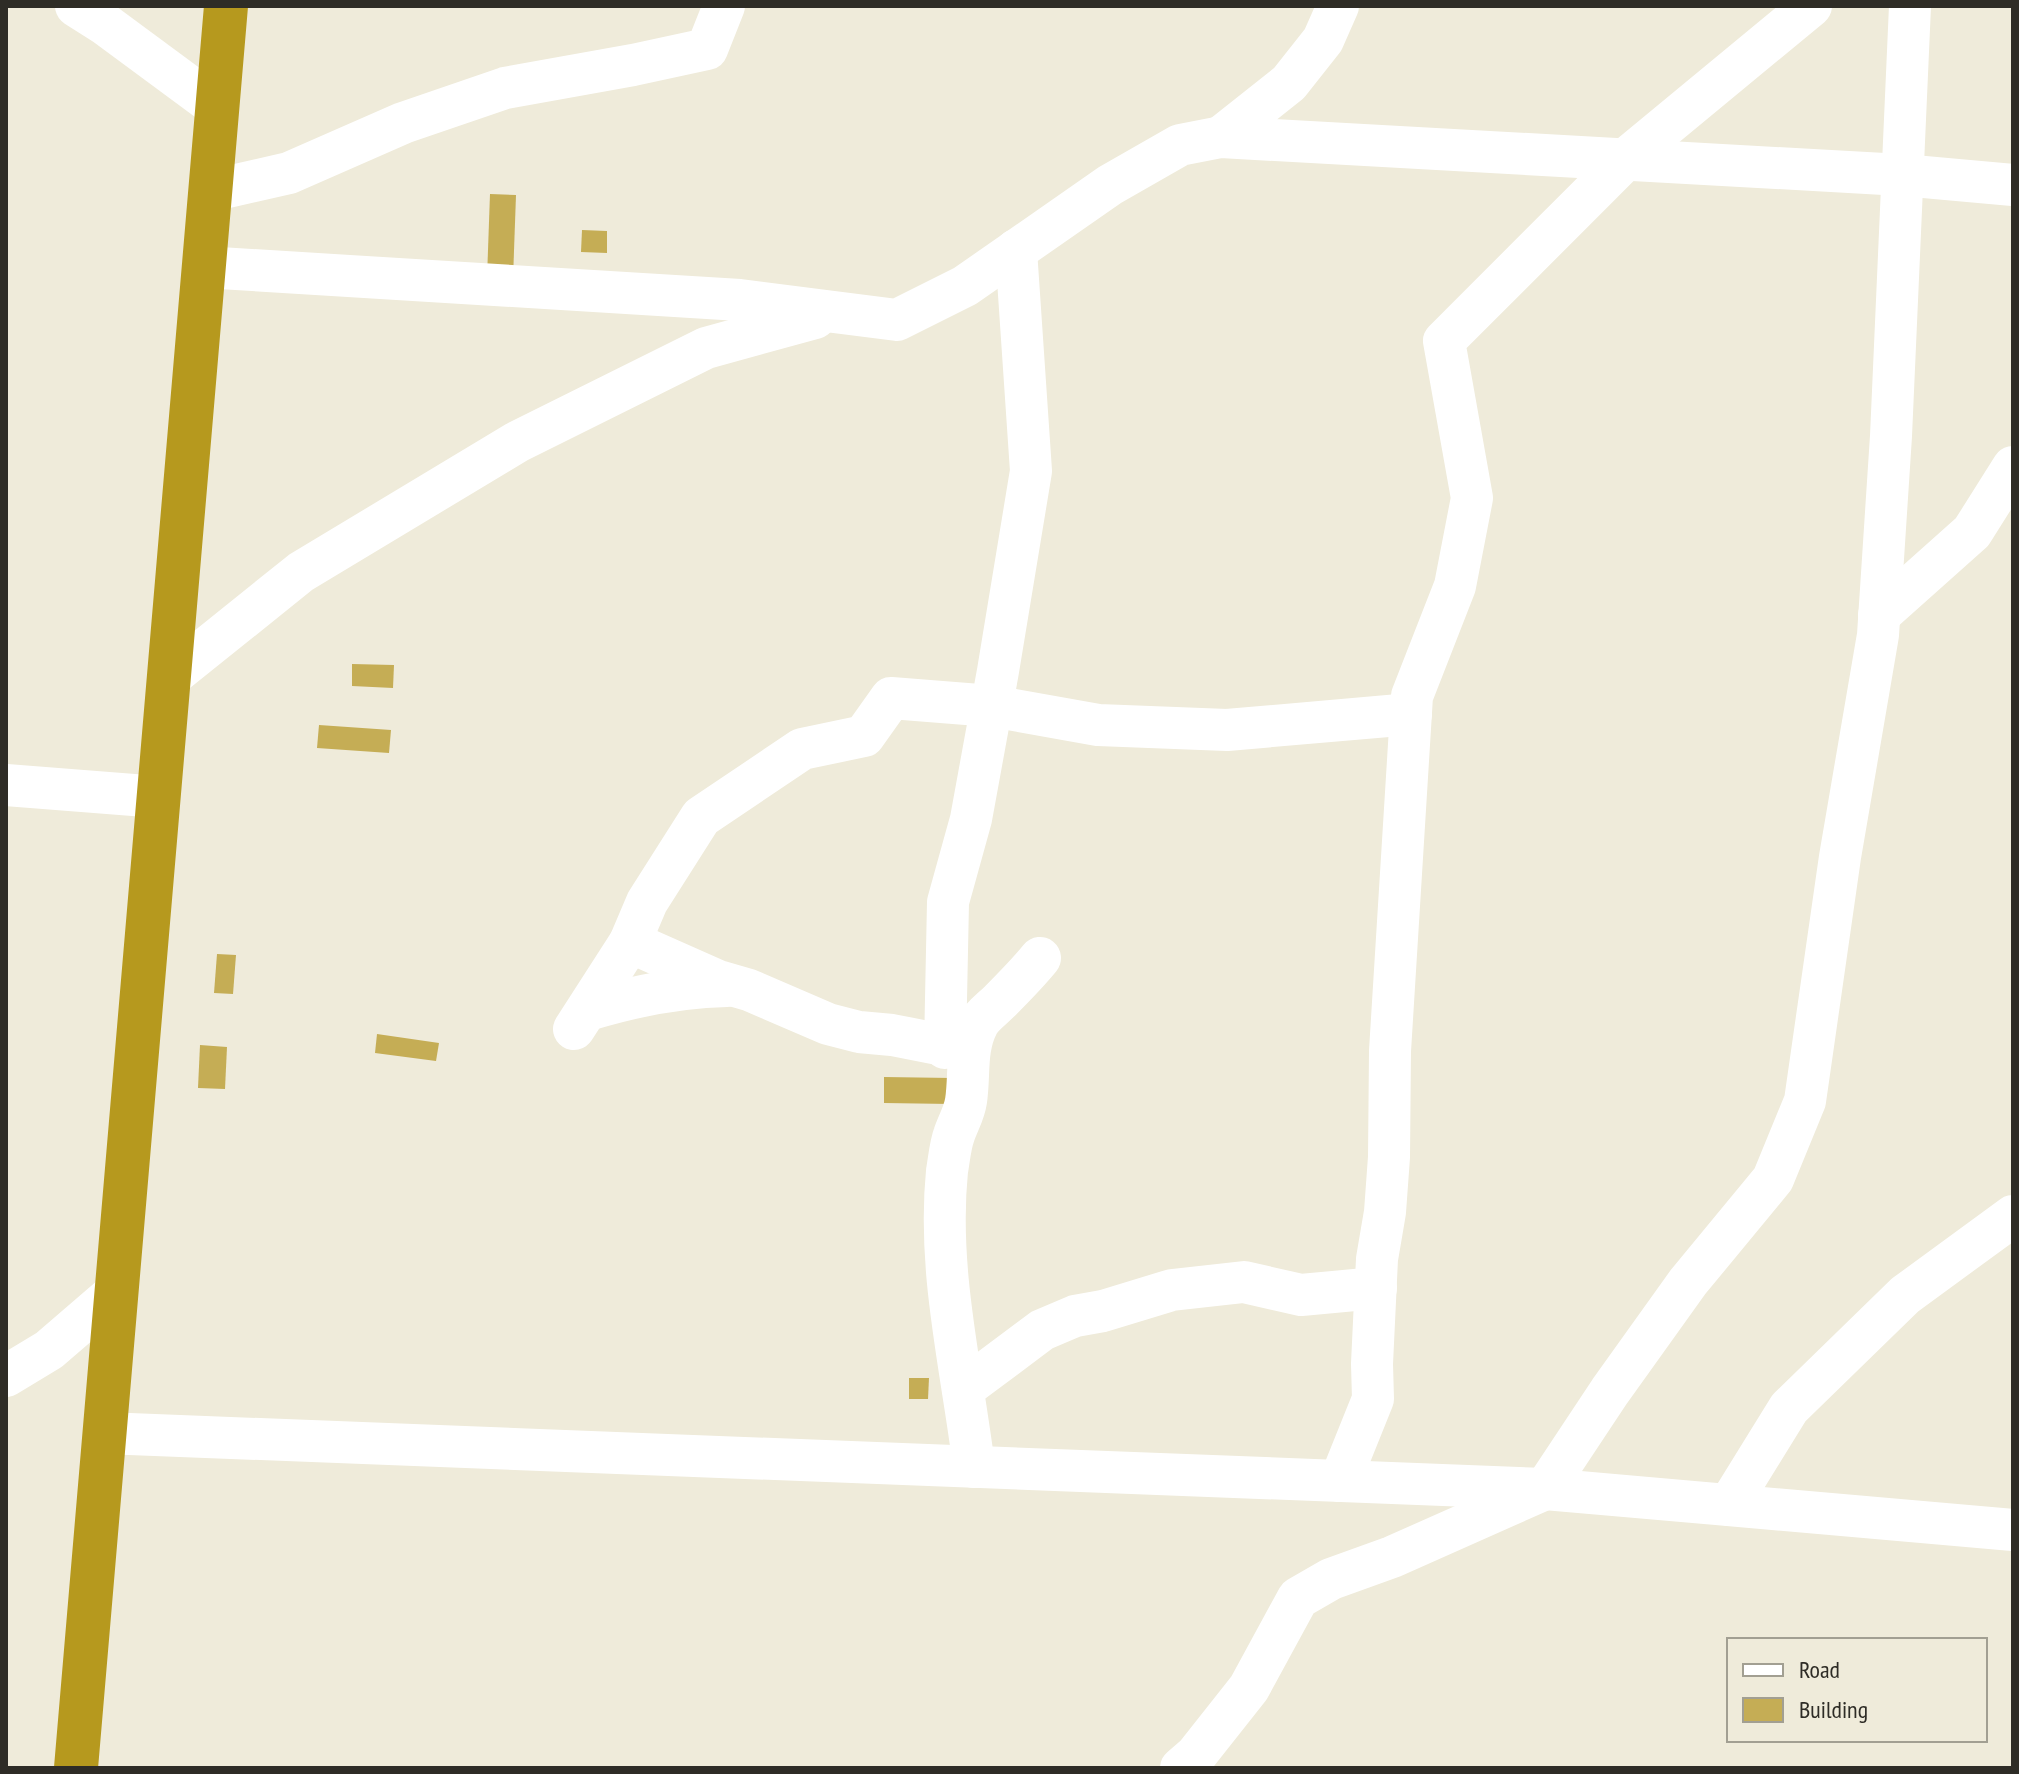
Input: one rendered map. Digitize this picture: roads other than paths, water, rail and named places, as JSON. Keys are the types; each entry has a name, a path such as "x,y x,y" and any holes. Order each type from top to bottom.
{"highway":[{"path":"76,1768 226,6"}],"street":[{"path":"76,6 217,107"},
{"path":"210,191 289,173 403,123 505,88 707,49 724,6"},
{"path":"1221,137 1289,83 1323,40 1338,6"},
{"path":"1340,1481 1373,1399 1376,1288 1389,1157 1390,1051 1412,696 1455,586 1472,498 1444,341 1627,158 1811,6"},
{"path":"1181,1768 1196,1755 1249,1688 1298,1598 1331,1579 1392,1557 1545,1489 1688,1282 1773,1179 1805,1101 1879,615 1891,436 1910,6"},
{"path":"203,267 740,300 897,320 965,286 1110,185 1180,145 1221,137 1627,158 2013,185"},
{"path":"974,1467 950,1311 947,1172 953,1136 963,1117 967,1096 957,1049 948,902 971,819 1031,471 1016,250"},
{"path":"169,678 301,572 517,442 706,348 832,313"},
{"path":"1879,615 1972,532 2013,467"},
{"path":"732,985 700,986 640,995 581,1019 630,942 647,902 701,817 802,749 864,736 891,698 992,706 1098,725 1227,730 1411,714"},
{"path":"6,785 159,797"},
{"path":"630,942 828,1024 957,1049"},
{"path":"957,1049 978,1021 1026,976 1040,958"},
{"path":"1729,1505 1789,1408 1905,1295 2013,1216"},
{"path":"963,1389 1042,1330 1075,1316 1103,1311 1161,1293 1244,1282 1301,1295 1376,1288"},
{"path":"6,1376 49,1350 114,1294"},
{"path":"104,1433 1545,1489 2013,1530"}]}
